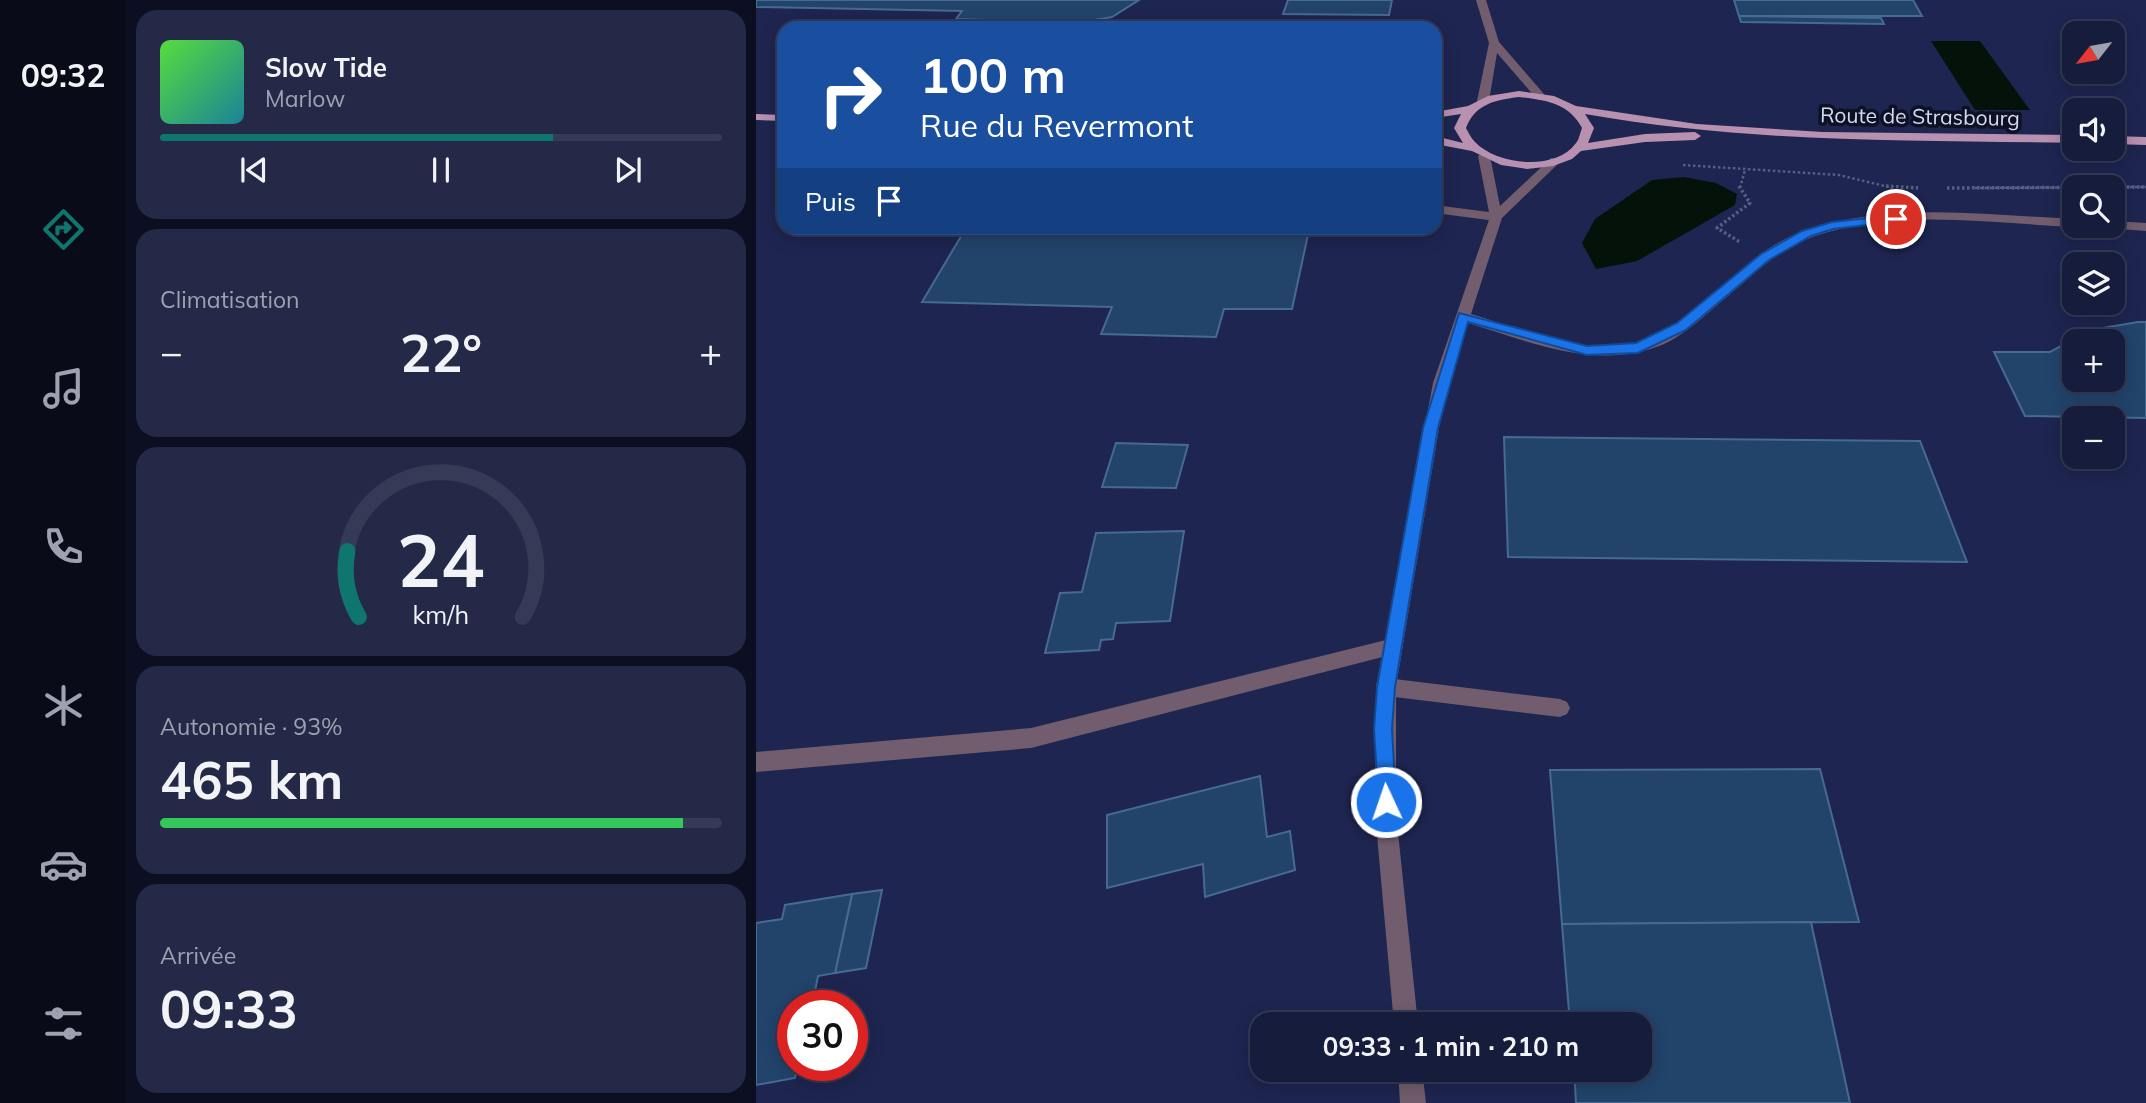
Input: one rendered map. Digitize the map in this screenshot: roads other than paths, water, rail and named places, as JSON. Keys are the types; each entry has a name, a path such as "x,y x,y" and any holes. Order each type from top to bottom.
{"main road":[{"path":"1442,114 1469,109 1483,101 1510,95 1540,96"},
{"name":"Route de Strasbourg","path":"1540,96 1575,109 1643,122 1764,131 2062,139"},
{"path":"1469,109 1460,128 1462,138 1484,156 1520,164 1555,161"},
{"path":"1575,109 1588,128 1587,139 1580,148"},
{"path":"756,117 777,118"},
{"name":"Route de Strasbourg","path":"1555,161 1580,148 1645,138 1764,131"},
{"path":"2125,140 2146,141"},
{"path":"1442,142 1471,148"}],"street":[{"path":"1481,0 1494,43 1540,96"},
{"path":"1483,101 1494,43"},
{"path":"1484,156 1496,217"},
{"path":"1405,1012 1386,802 1383,729 1386,687 1431,428 1463,316 1496,217 1555,161"},
{"path":"1442,210 1496,217"},
{"path":"1463,316 1587,351 1638,348 1682,326 1765,257 1807,234 1857,222 1923,219 2062,223"},
{"path":"2125,226 2146,227"},
{"path":"756,762 1031,738 1394,646"},
{"path":"1386,687 1560,708"},
{"path":"1411,1082 1413,1103"}]}
